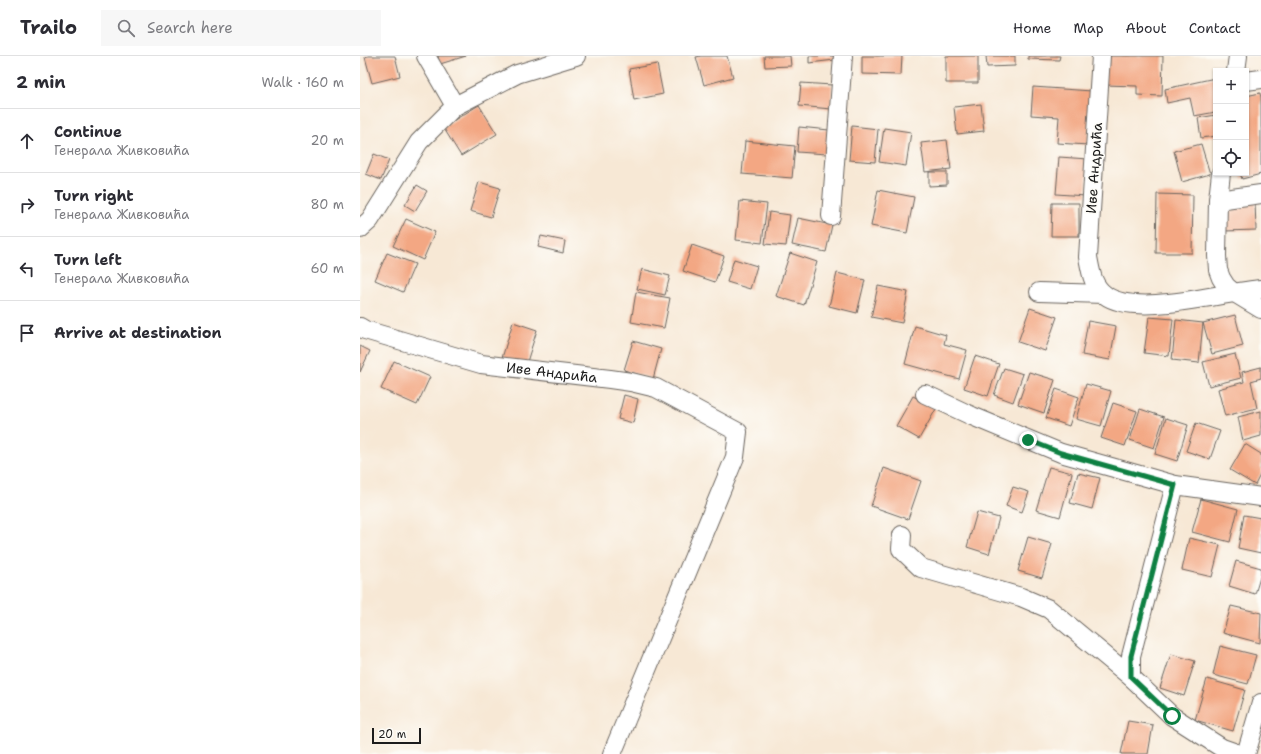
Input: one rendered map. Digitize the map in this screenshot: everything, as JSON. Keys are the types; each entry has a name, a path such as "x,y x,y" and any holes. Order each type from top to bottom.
{"street":[{"path":"426,56 455,106"},
{"path":"360,228 370,220 419,142 455,106 517,74 576,56"},
{"path":"831,216 843,56"},
{"name":"Иве Андрића","path":"1101,56 1088,257 1092,279 1104,294"},
{"path":"1236,68 1238,56"},
{"path":"1249,81 1261,79"},
{"path":"1221,176 1218,200 1218,270 1226,286 1261,309"},
{"path":"1218,200 1261,194"},
{"path":"1040,292 1104,294 1117,302 1141,304 1175,303 1208,298 1233,292 1261,289"},
{"name":"Иве Андрића","path":"360,327 365,330 481,364 610,379 656,388 738,432 735,457 612,754"},
{"path":"925,394 972,416 1061,453 1175,485 1261,497"},
{"path":"1131,677 1131,656 1175,485"},
{"path":"902,535 901,549 921,568 1021,597 1050,609 1131,677 1172,716 1222,748 1239,754"},
{"path":"1246,754 1261,703"}],"building":[{"path":"395,56 400,76 372,83 365,57"},
{"path":"438,56 466,56 440,64"},
{"path":"727,56 733,77 704,85 696,57"},
{"path":"764,56 790,56 791,66 765,67"},
{"path":"809,56 834,56 835,60 809,63"},
{"path":"862,56 902,56 901,75 862,74"},
{"path":"946,56 978,56 978,83 946,83"},
{"path":"986,56 1015,56 1015,66 987,67"},
{"path":"1028,56 1060,56 1059,60 1028,59"},
{"path":"1106,56 1163,56 1162,96 1137,95 1137,86 1105,85"},
{"path":"657,64 663,94 634,100 629,69"},
{"path":"1213,78 1213,113 1194,116 1190,98 1167,103 1165,89"},
{"path":"801,83 832,85 831,109 799,106"},
{"path":"1033,87 1092,91 1088,145 1057,143 1059,117 1031,115"},
{"path":"1260,93 1261,98 1261,174 1242,179 1241,176 1249,176 1249,95"},
{"path":"981,104 984,131 957,134 954,107"},
{"path":"479,105 497,134 461,156 443,127"},
{"path":"1213,116 1213,136 1201,138 1198,118"},
{"path":"852,126 878,129 875,162 849,160"},
{"path":"799,127 829,130 827,154 797,152"},
{"path":"884,128 911,132 906,166 879,162"},
{"path":"947,140 951,169 925,172 921,143"},
{"path":"745,141 795,146 792,178 742,174"},
{"path":"1201,144 1210,174 1182,182 1174,151"},
{"path":"374,154 389,160 381,180 366,174"},
{"path":"1059,157 1088,159 1086,196 1056,194"},
{"path":"929,172 947,172 947,185 929,186"},
{"path":"479,182 500,188 491,217 470,211"},
{"path":"417,185 427,191 415,211 405,205"},
{"path":"878,190 914,197 907,233 871,226"},
{"path":"1157,194 1193,195 1192,253 1156,253"},
{"path":"740,201 767,204 762,243 736,240"},
{"path":"1255,201 1256,230 1224,231 1223,203"},
{"path":"1052,203 1079,203 1079,236 1051,236"},
{"path":"769,212 790,215 786,246 765,244"},
{"path":"798,218 832,225 826,252 792,245"},
{"path":"406,219 435,232 423,260 393,246"},
{"path":"541,236 565,241 563,253 538,247"},
{"path":"692,245 724,256 715,282 683,271"},
{"path":"387,253 415,264 403,292 375,280"},
{"path":"790,253 817,262 804,305 776,296"},
{"path":"734,259 757,266 750,289 727,282"},
{"path":"642,269 670,276 665,295 637,289"},
{"path":"837,273 865,280 857,313 829,306"},
{"path":"878,286 908,292 902,323 871,317"},
{"path":"636,292 670,298 664,328 631,322"},
{"path":"1030,308 1057,317 1045,351 1018,342"},
{"path":"1235,315 1243,346 1212,354 1203,323"},
{"path":"1149,317 1173,319 1169,356 1144,353"},
{"path":"1176,320 1203,323 1199,363 1172,360"},
{"path":"1088,321 1116,326 1110,360 1082,355"},
{"path":"513,322 537,330 526,365 502,358"},
{"path":"915,326 946,335 944,344 967,350 959,379 905,364"},
{"path":"633,341 661,349 653,379 624,370"},
{"path":"360,346 370,351 360,372"},
{"path":"1235,354 1241,378 1209,386 1203,362"},
{"path":"975,356 999,364 988,396 964,388"},
{"path":"394,361 430,377 417,405 381,389"},
{"path":"1261,367 1261,378 1251,381 1257,408 1225,416 1218,389 1244,382 1242,372"},
{"path":"1004,368 1023,374 1013,402 994,395"},
{"path":"1029,372 1055,380 1044,413 1018,404"},
{"path":"1086,384 1111,391 1101,426 1076,419"},
{"path":"1056,389 1079,397 1069,426 1046,418"},
{"path":"624,395 638,399 633,423 618,419"},
{"path":"913,396 936,409 919,439 896,426"},
{"path":"1113,403 1137,411 1125,446 1101,438"},
{"path":"1140,409 1164,417 1154,448 1130,440"},
{"path":"1261,411 1261,436 1243,441 1238,417"},
{"path":"1166,418 1188,425 1177,461 1155,454"},
{"path":"1196,423 1220,431 1210,459 1186,451"},
{"path":"1245,444 1261,454 1261,473 1255,485 1230,470"},
{"path":"1049,467 1072,473 1060,517 1036,510"},
{"path":"884,468 921,481 908,519 871,506"},
{"path":"1078,473 1100,478 1092,509 1070,503"},
{"path":"1013,487 1029,492 1022,512 1006,506"},
{"path":"1201,499 1238,509 1230,542 1192,532"},
{"path":"977,512 999,518 989,554 967,547"},
{"path":"1244,515 1261,518 1261,553 1238,548"},
{"path":"1028,537 1052,544 1042,578 1018,571"},
{"path":"1189,538 1220,545 1212,577 1182,570"},
{"path":"1236,561 1261,568 1261,574 1255,594 1229,586"},
{"path":"1231,606 1261,613 1260,643 1223,633"},
{"path":"1220,646 1256,655 1248,684 1213,675"},
{"path":"1171,654 1195,661 1184,696 1160,688"},
{"path":"1207,679 1245,690 1233,731 1195,720"},
{"path":"1128,721 1153,725 1148,754 1121,754"}],"route":[{"path":"1028,440 1061,453 1175,485 1131,656 1131,677 1172,716"}]}
